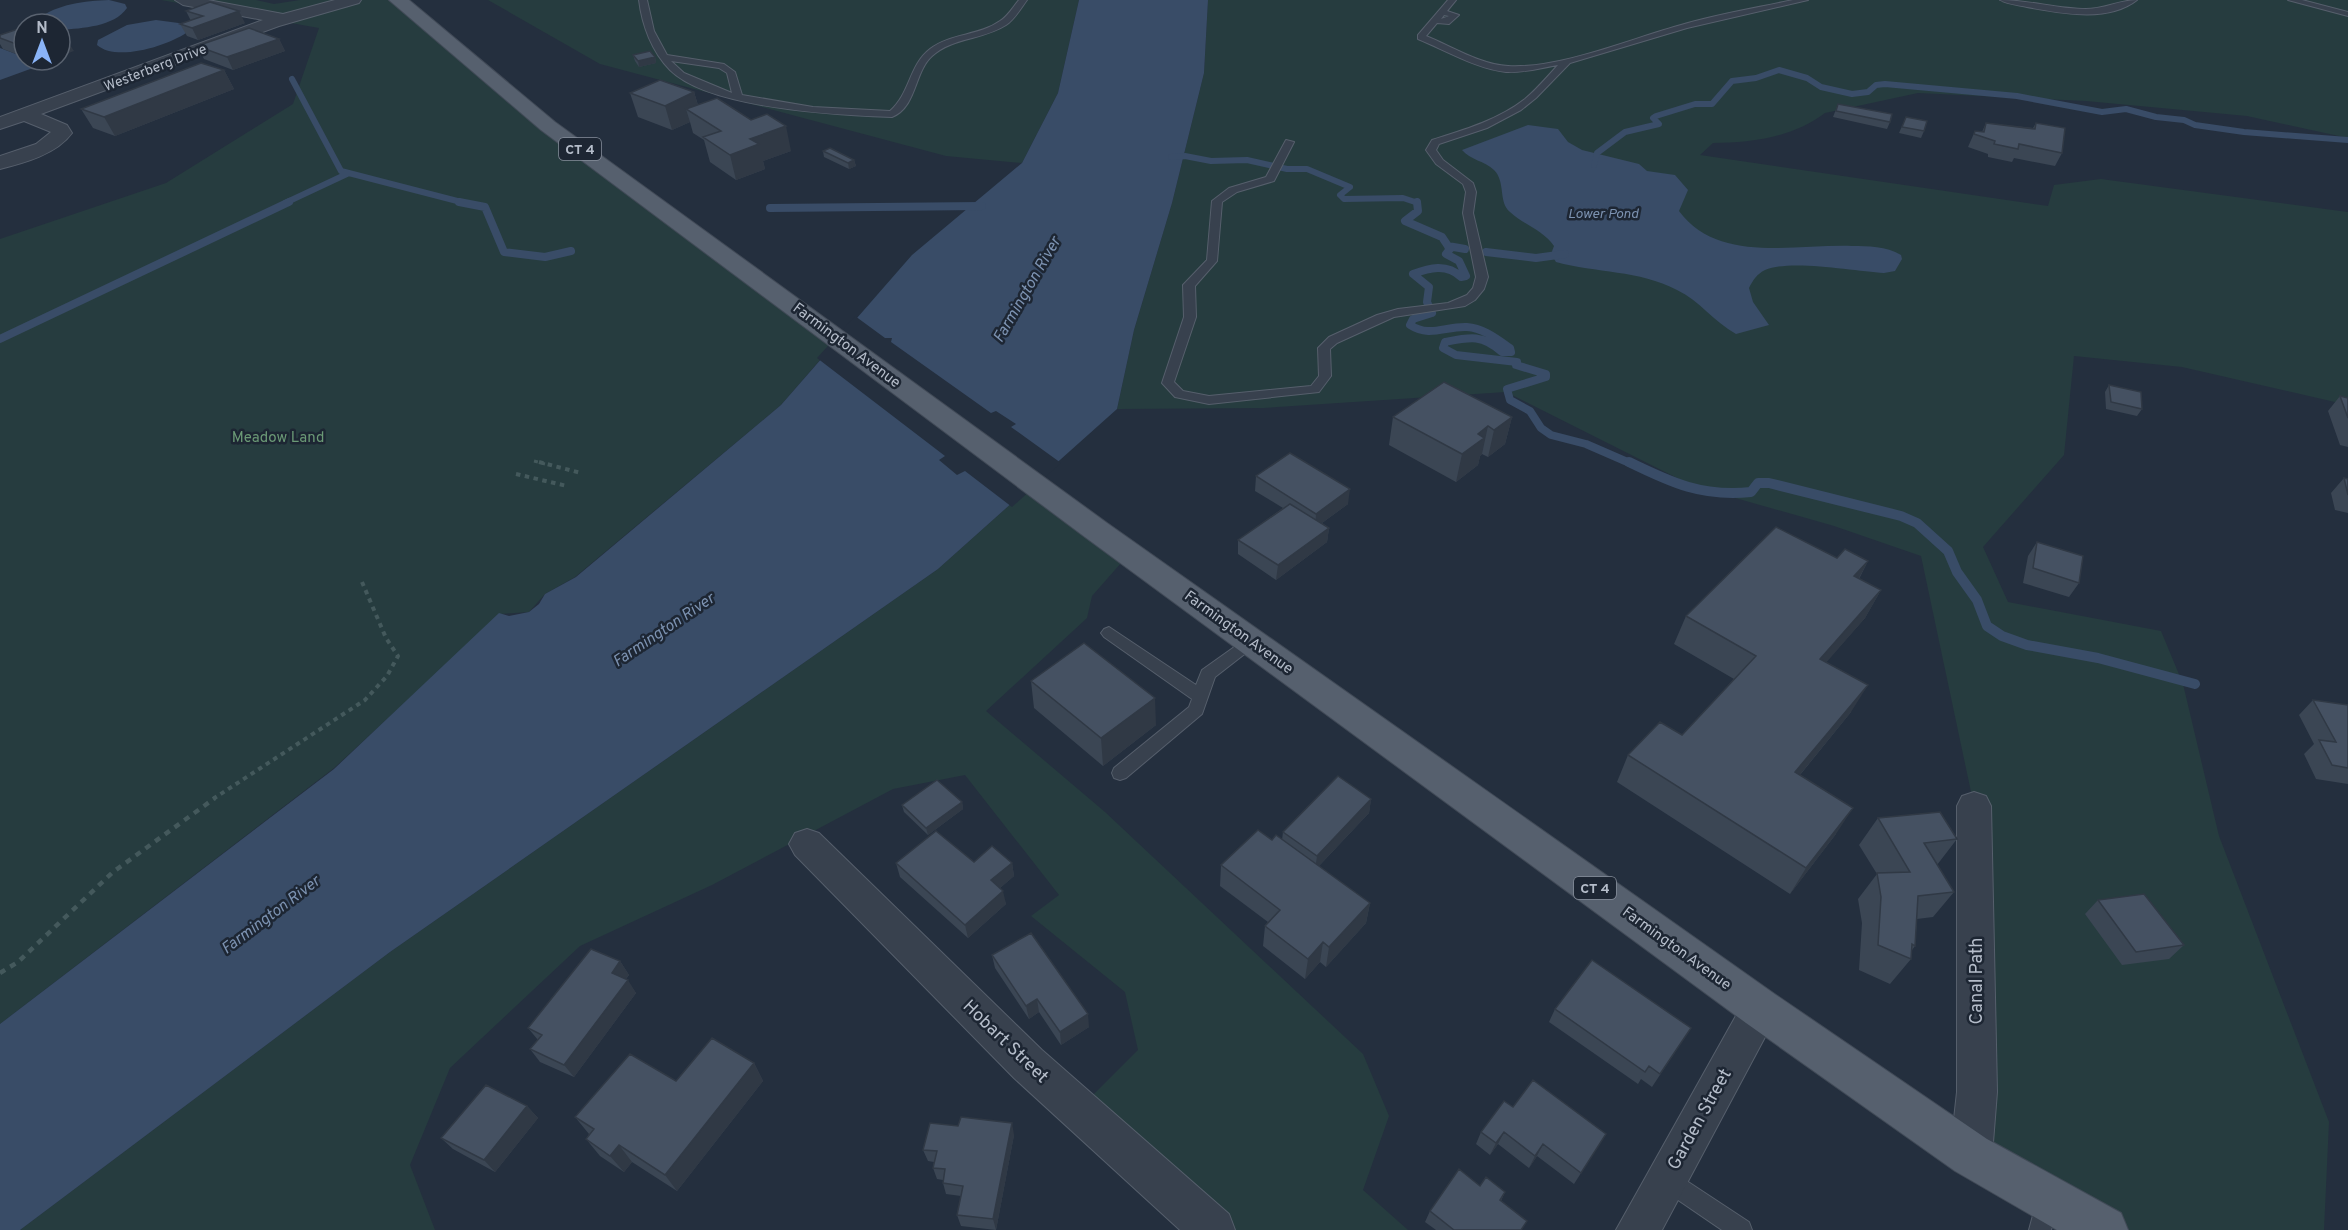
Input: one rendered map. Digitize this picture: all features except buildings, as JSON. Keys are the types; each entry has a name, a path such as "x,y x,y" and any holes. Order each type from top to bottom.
{"main road":[{"name":"Farmington Avenue","path":"398,0 548,126 1096,530 1761,1009 1971,1155 2044,1214 2104,1230"}],"street":[{"path":"183,0 283,19"},
{"name":"Westerberg Drive","path":"0,123 283,19 353,0"},
{"path":"0,163 43,148 62,133 60,129 26,115"},
{"name":"Canal Path","path":"1971,1155 1977,1092 1974,806"},
{"name":"Hobart Street","path":"807,844 1028,1064 1213,1230"},
{"name":"Garden Street","path":"1638,1230 1761,1009"}],"lane":[{"path":"643,0 644,16 665,57 679,74 716,92 785,105 892,114 907,99 919,65 934,49 988,30 1006,21 1023,0"},
{"path":"1452,0 1421,37 1488,65 1505,69 1524,69 1567,61 1685,26 1804,0"},
{"path":"2004,0 2088,10 2119,7 2133,0"},
{"path":"2292,0 2348,14"},
{"path":"1438,16 1446,22 1450,19"},
{"path":"665,57 721,66 731,72 738,96"},
{"path":"1289,142 1270,179 1233,190 1217,201 1212,261 1189,285 1190,317 1168,383 1179,394 1209,400 1315,389 1325,376 1324,348 1333,340 1397,312 1461,304 1474,297 1480,287 1482,277 1468,213 1471,192 1468,183 1432,154 1432,146 1435,142 1467,132 1509,114 1528,101 1567,61"},
{"path":"1109,633 1200,696"},
{"path":"1120,773 1196,710 1208,674 1252,642"},
{"path":"1666,1179 1741,1230"}],"path":[{"path":"534,461 581,473"},
{"path":"516,474 567,486"},
{"path":"0,973 18,963 113,872 223,792 365,700 387,676 398,656 386,638 362,582"}],"green space":[{"name":"Meadow Land","path":"161,0 256,0 274,4 300,0 398,0 548,126 838,339 781,405 575,577 545,594 529,612 501,614 334,768 0,1024 0,239 166,183 293,104 319,28"},
{"path":"488,0 1079,0 1058,93 1022,163 946,156 600,64"},
{"path":"1208,0 2348,0 2348,138 2247,116 2086,101 1918,93 1825,113 1800,128 1772,137 1742,142 1713,143 1700,155 2048,206 2054,185 2101,179 2348,212 2348,405 2182,367 2074,356 2064,455 1983,547 2008,602 2161,631 2183,684 2219,836 2329,1122 2324,1230 2104,1230 1971,1155 1974,806 1921,556 1834,526 1693,486 1506,392 1263,408 1117,409 1134,330 1172,203 1204,73"},
{"path":"1033,484 1129,554 1092,596 1087,618 986,711 1105,812 1363,1054 1389,1116 1363,1190 1408,1230 1213,1230 1078,1110 1138,1050 1125,992 1031,916 1059,895 965,775 893,789 712,885 580,946 450,1068 410,1165 435,1230 20,1230 390,952 938,569"}],"water":[{"path":"109,0 125,4 127,8 106,23 72,29 72,12 50,12 81,2"},
{"name":"Farmington River","path":"1079,0 1208,0 1204,73 1172,203 1134,330 1117,409 938,569 390,952 20,1230 0,1230 0,1024 334,769 499,613 509,616 529,612 539,604 545,594 576,577 781,405 912,255 1022,163 1058,93"},
{"path":"156,20 186,24 186,33 167,43 128,52 106,50 97,45 98,40 127,25"},
{"path":"0,48 12,52 12,72 22,72 0,80"},
{"name":"Lower Pond","path":"1528,125 1558,129 1568,142 1582,150 1639,164 1647,171 1675,175 1688,190 1679,211 1695,228 1714,239 1759,248 1877,247 1895,252 1901,255 1902,259 1895,271 1884,273 1806,266 1776,267 1765,270 1749,288 1753,302 1769,325 1736,334 1685,295 1663,284 1633,275 1556,262 1551,254 1554,246 1550,240 1515,217 1506,208 1500,180 1494,170 1462,150"}],"pier":[{"path":"855,316 885,338 892,338 891,342 991,413 996,411 1016,424 1011,427 1061,463 1012,507 965,471 957,475 939,460 945,456 817,358"}],"waterway":[{"path":"1594,165 1597,153 1625,132 1659,124 1653,118 1656,116 1695,104 1712,104 1732,81 1756,78 1779,70 1807,78 1821,87 1852,94 1868,92 1876,85 1885,84 2017,96 2102,112 2126,109 2156,117 2184,120 2195,125 2244,132 2348,140"},
{"path":"292,79 341,171 349,173"},
{"path":"1171,157 1185,156 1211,161 1247,160 1287,169 1307,169 1350,187 1340,195 1344,199 1403,198 1417,203"},
{"path":"285,203 349,173"},
{"path":"349,173 465,203"},
{"path":"0,339 289,202"},
{"path":"459,202 485,207 504,252 545,257 571,251"},
{"path":"1417,203 1418,211 1405,221 1442,237 1448,246"},
{"path":"770,208 982,206"},
{"path":"1448,246 1465,249"},
{"path":"1448,246 1450,249 1446,254 1459,261 1466,276 1461,277 1444,268 1413,274 1429,287 1427,302 1432,313 1413,319 1410,325 1424,331 1467,327 1495,338 1510,348 1511,352 1502,352 1488,342 1475,338 1445,342 1443,348 1456,355 1517,362 1516,365 1546,374 1546,377 1507,389 1510,400 1530,411 1541,428 1551,435 1586,444 1632,464"},
{"path":"1486,252 1536,258 1565,254"},
{"path":"1629,462 1674,482 1702,490 1751,492 1758,483 1769,483 1901,516 1917,523 1948,551 1957,572 1977,600 1987,626 2002,636 2027,645 2098,658 2195,684"}]}
